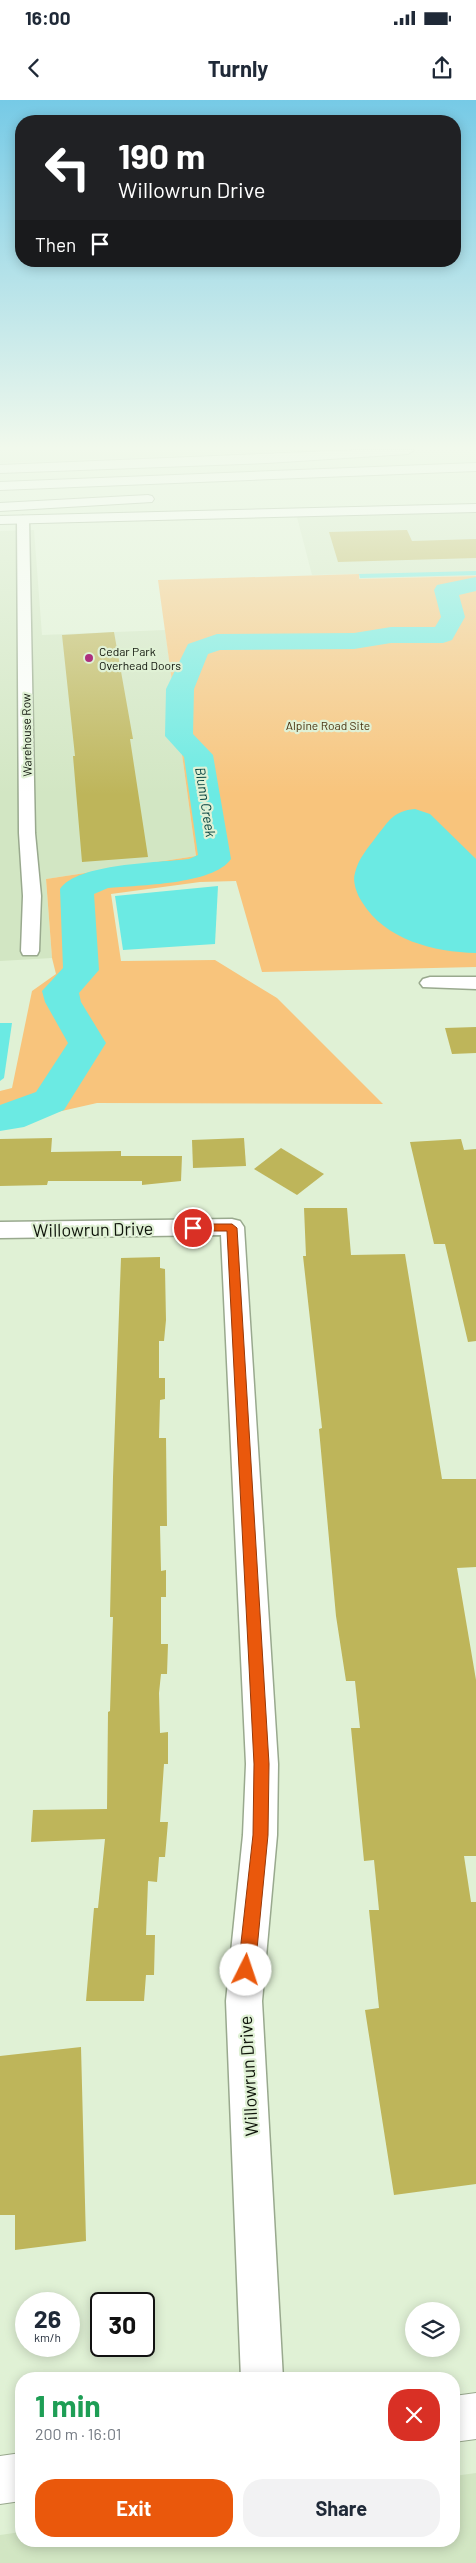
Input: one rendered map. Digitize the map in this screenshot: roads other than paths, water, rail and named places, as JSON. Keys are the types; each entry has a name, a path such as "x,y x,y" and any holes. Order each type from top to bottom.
{"main road":[{"path":"460,2418 476,2416"},
{"path":"0,2480 15,2478"}],"street":[{"name":"Warehouse Row","path":"24,565 27,833 32,896 30,951"},
{"path":"430,983 476,983"},
{"name":"Willowrun Drive","path":"0,1230 232,1228 262,1764 260,1835 244,2001 262,2372"}],"water":[{"path":"476,571 476,575 360,578 359,574"},
{"path":"415,809 430,814 476,859 476,953 444,950 397,935 372,915 358,896 354,876 358,863 384,826 392,818 401,812"},
{"path":"218,886 215,944 123,950 115,896"},
{"path":"0,1023 12,1023 4,1078 0,1081"}],"waterway":[{"name":"Blunn Creek","path":"0,1118 10,1118 50,1101 87,1043 63,1002 60,991 81,970 77,889 101,879 196,868 215,859 198,755 179,736 180,689 197,649 217,642 354,641 391,635 443,635 453,617 446,590 476,584"}],"place":[{"name":"Cedar Park Overhead Doors","path":"89,658"}],"park label":[{"name":"Alpine Road Site","path":"328,725"}]}
